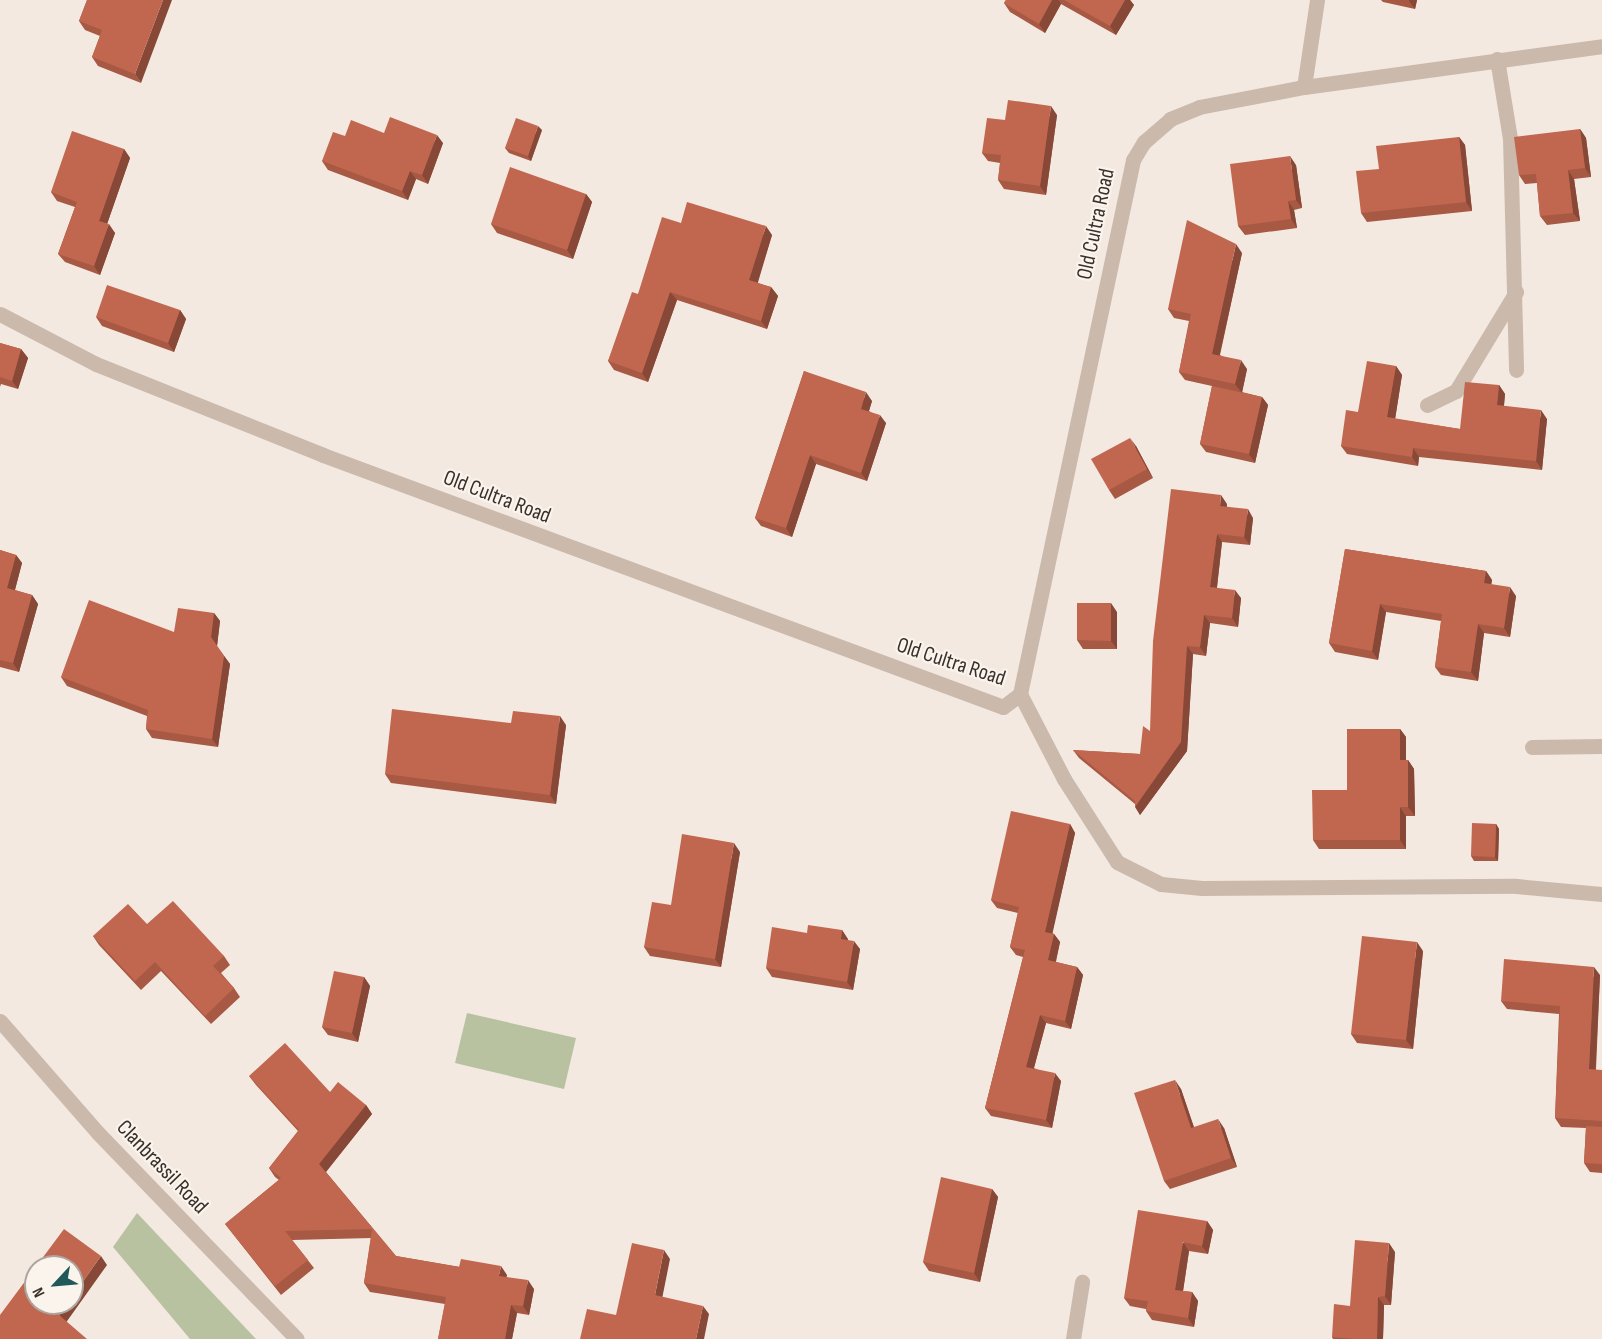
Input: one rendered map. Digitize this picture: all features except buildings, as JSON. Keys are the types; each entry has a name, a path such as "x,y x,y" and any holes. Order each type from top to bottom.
{"street":[{"path":"1304,87 1317,0"},
{"name":"Old Cultra Road","path":"0,314 96,364 618,568 1003,706 1020,694 1133,160 1157,128 1184,112 1304,87 1602,46"},
{"path":"1497,59 1510,138 1516,292 1516,370"},
{"path":"1427,405 1456,391 1516,292"},
{"path":"1020,694 1064,779 1118,862 1161,884 1202,888 1516,886 1602,894"},
{"path":"1532,747 1602,746"},
{"name":"Clanbrassil Road","path":"0,1021 98,1133 297,1339"},
{"path":"1073,1339 1082,1282"}],"green space":[{"path":"467,1013 576,1038 564,1089 455,1063"},
{"path":"137,1213 256,1339 190,1339 113,1247"}]}
